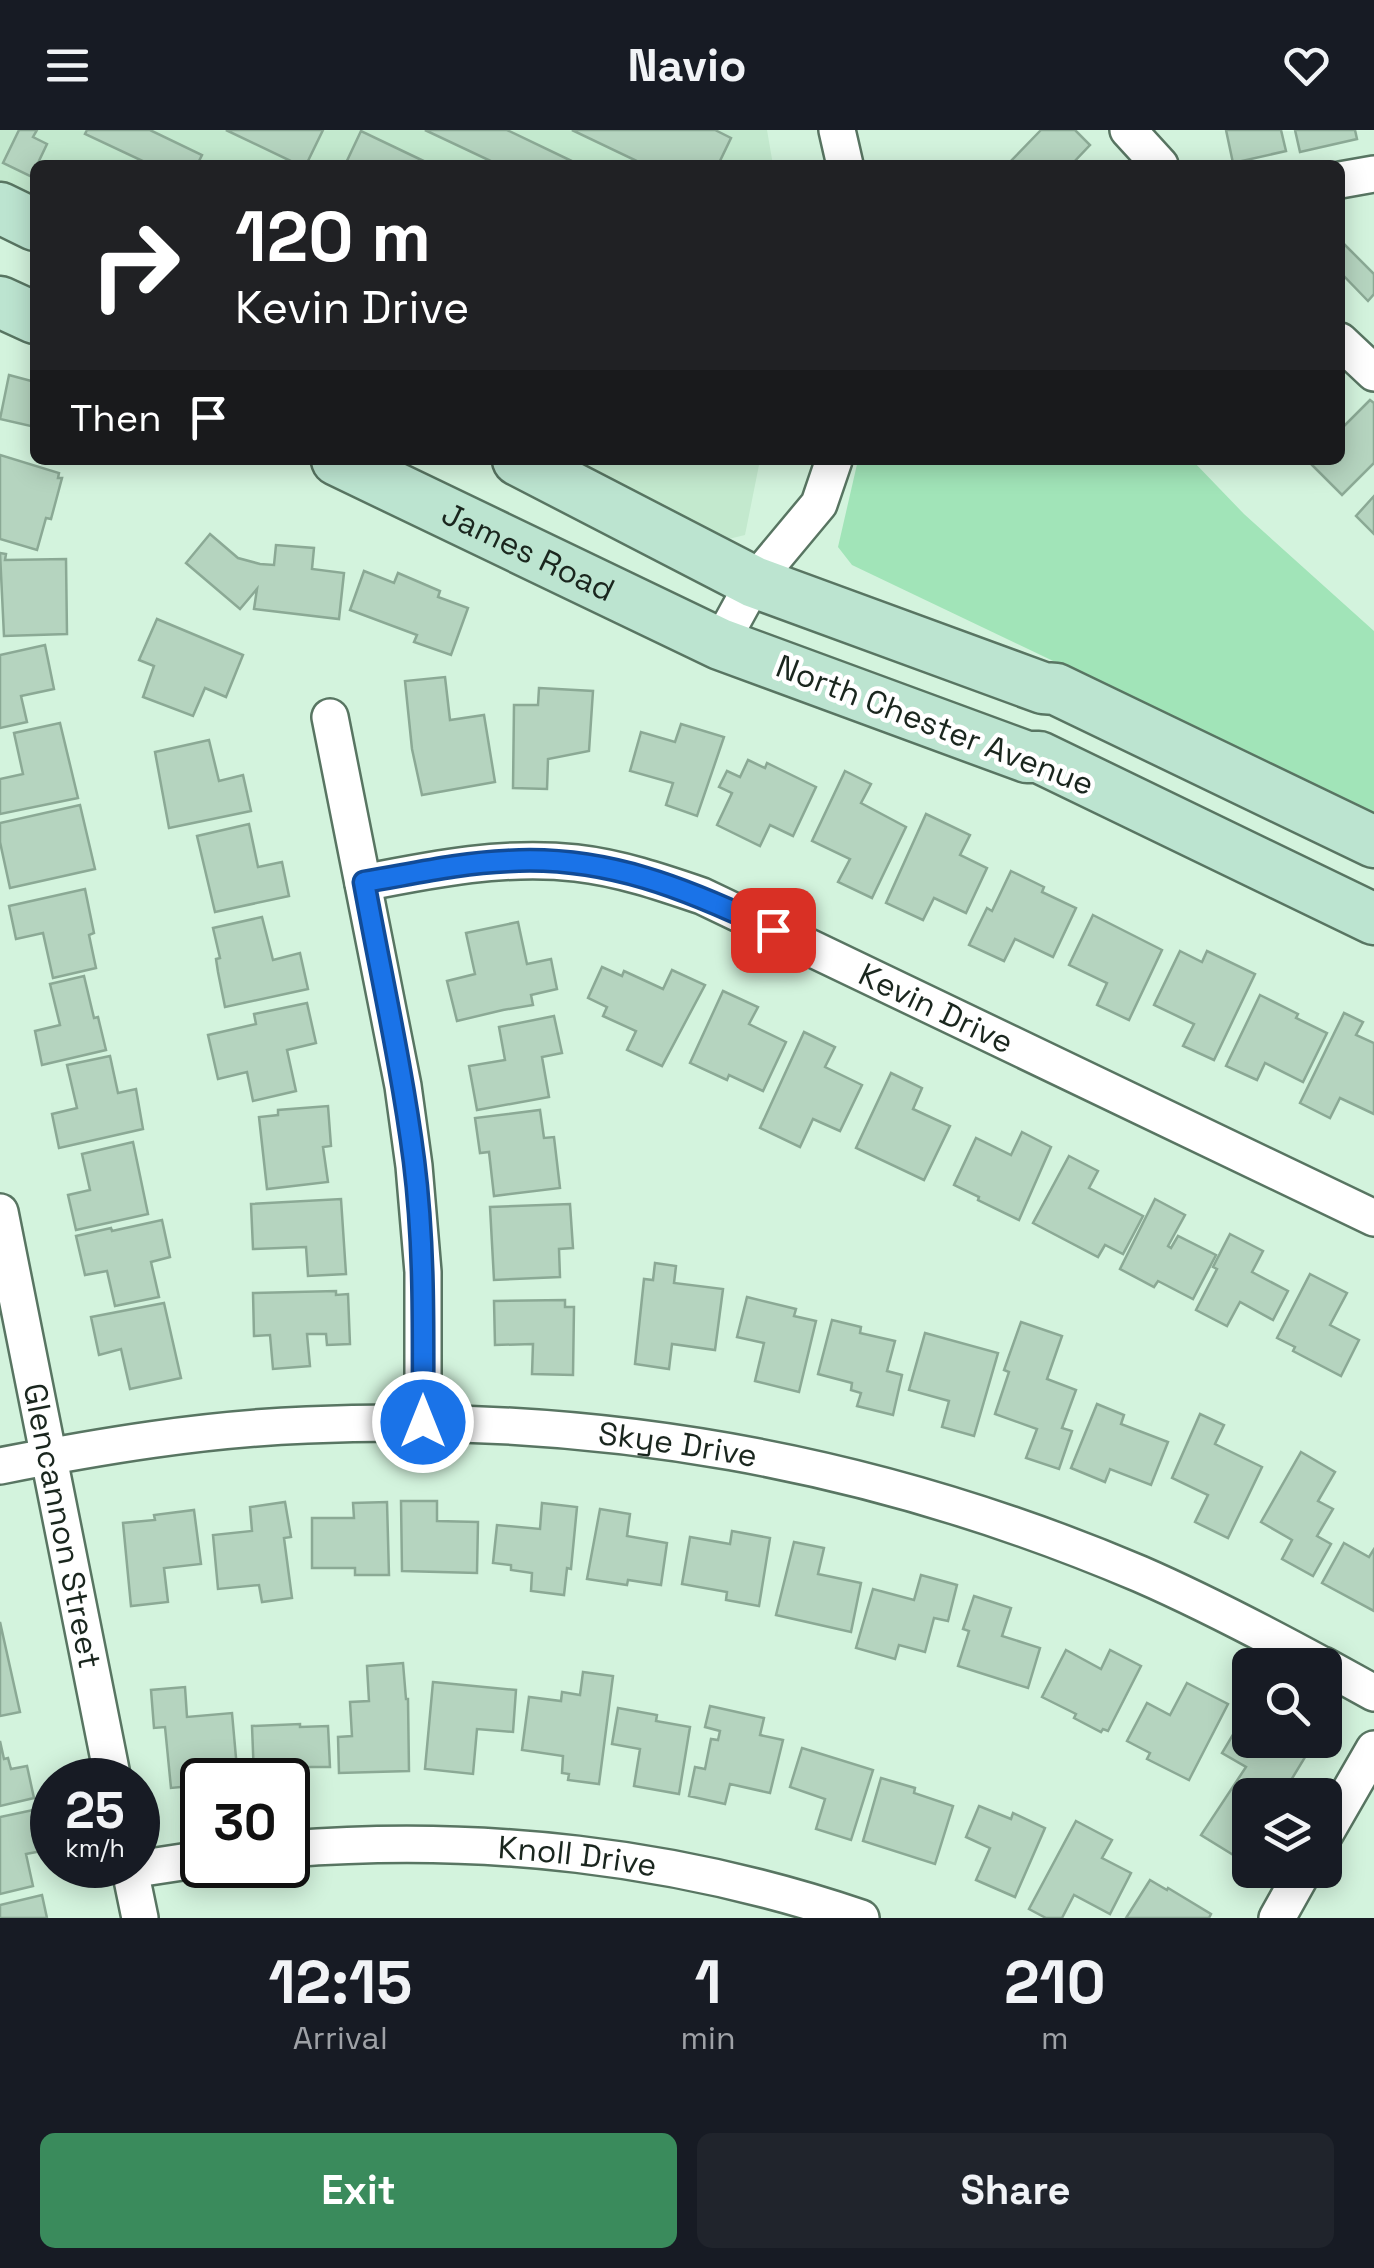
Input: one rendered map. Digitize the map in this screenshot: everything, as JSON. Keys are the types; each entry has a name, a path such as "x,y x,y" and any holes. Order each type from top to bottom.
{"main road":[{"path":"0,208 30,223"},
{"path":"0,302 30,316"},
{"name":"James Road","path":"347,465 720,644"},
{"path":"528,465 754,582 1043,688 1056,689 1374,842"},
{"name":"North Chester Avenue","path":"720,644 1026,757 1040,757 1374,919"}],"street":[{"path":"837,130 843,160"},
{"path":"1128,130 1155,160"},
{"path":"1345,179 1374,174"},
{"path":"1345,346 1374,373"},
{"path":"720,644 754,582 820,504 832,465"},
{"path":"330,717 403,1086 414,1166 423,1272 423,1422"},
{"name":"Kevin Drive","path":"364,882 456,865 513,860 577,863 641,875 720,904 1374,1218"},
{"name":"Glencannon Street","path":"0,1212 108,1758"},
{"name":"Skye Drive","path":"0,1466 175,1436 303,1425 423,1422 520,1425 616,1434 742,1452 930,1498 1021,1527 1141,1574 1290,1648"},
{"name":"Skye Drive","path":"1342,1676 1374,1693"},
{"path":"1342,1805 1374,1749"},
{"name":"Knoll Drive","path":"310,1847 451,1844 549,1850 755,1886 861,1918"},
{"path":"134,1888 140,1918"},
{"path":"1276,1918 1294,1888"}],"shaded area":[{"path":"0,130 767,130 772,160 30,160 30,211 0,196"},
{"path":"552,465 759,465 745,535 712,543"}],"green space":[{"path":"857,465 1197,465 1244,514 1374,631 1374,814 852,565 838,547"}],"building":[{"path":"19,130 37,130 33,137 47,144 39,160 30,160 30,176 3,163"},
{"path":"87,130 150,130 202,155 200,160 140,160 85,134"},
{"path":"226,130 323,130 308,160 289,160"},
{"path":"425,130 507,130 570,160 488,160"},
{"path":"572,130 715,130 731,138 720,160 635,160"},
{"path":"1041,130 1075,130 1090,145 1076,160 1012,160"},
{"path":"1226,130 1281,130 1286,151 1232,160"},
{"path":"1295,130 1355,130 1357,139 1300,152"},
{"path":"361,131 422,160 347,160"},
{"path":"1345,245 1374,274 1374,294 1368,301 1345,277"},
{"path":"9,375 30,381 30,426 0,419"},
{"path":"1370,400 1374,403 1374,463 1342,495 1312,465 1345,465 1345,425"},
{"path":"0,455 59,473 58,478 62,478 51,519 46,518 37,550 0,539"},
{"path":"1374,496 1374,534 1356,516"},
{"path":"210,534 238,558 260,564 274,565 276,545 314,548 312,569 344,573 339,619 254,609 257,589 240,609 186,563"},
{"path":"0,553 6,554 5,560 66,559 67,634 4,636"},
{"path":"364,571 394,583 398,573 440,591 438,597 468,608 451,655 414,642 417,635 350,610"},
{"path":"157,619 243,655 226,697 205,688 193,716 143,697 154,666 139,660"},
{"path":"45,645 54,689 21,696 27,722 0,728 0,655"},
{"path":"445,677 450,720 484,715 495,782 422,795 412,749 405,681"},
{"path":"539,688 593,691 589,751 548,759 547,789 513,788 514,705 538,705"},
{"path":"60,723 78,798 0,814 0,779 23,774 14,733"},
{"path":"681,724 724,737 697,816 666,805 673,783 630,771 641,732 675,742"},
{"path":"209,740 219,781 243,775 251,811 169,828 155,752"},
{"path":"748,760 765,768 767,763 816,787 793,836 770,825 760,846 717,825 732,793 719,787 727,771 740,777"},
{"path":"845,771 871,784 861,803 906,827 872,898 838,882 850,859 812,841"},
{"path":"80,805 95,869 10,888 0,823"},
{"path":"926,814 970,835 960,855 987,868 966,913 934,898 923,920 886,903"},
{"path":"249,824 258,867 282,862 289,896 215,912 197,836"},
{"path":"1011,871 1076,908 1053,957 1015,939 1004,961 969,945 987,908 992,911"},
{"path":"85,889 96,968 53,978 43,933 16,939 9,906"},
{"path":"1093,915 1162,950 1129,1020 1097,1005 1107,983 1069,965"},
{"path":"262,917 273,960 300,953 308,989 225,1007 213,928"},
{"path":"518,922 527,964 551,959 557,989 531,995 533,1005 457,1021 447,981 475,974 466,933"},
{"path":"1180,951 1202,962 1207,951 1255,974 1214,1060 1183,1046 1194,1024 1154,1005"},
{"path":"602,967 622,976 624,971 663,989 672,970 705,985 662,1066 627,1050 636,1031 603,1016 607,1007 588,998"},
{"path":"84,976 106,1050 42,1065 35,1031 60,1025 50,984"},
{"path":"723,991 758,1007 749,1024 786,1042 763,1091 690,1063"},
{"path":"1260,995 1327,1033 1303,1082 1265,1063 1257,1080 1226,1066"},
{"path":"307,1003 316,1043 287,1050 296,1091 253,1101 247,1072 218,1079 208,1035 256,1024 254,1014"},
{"path":"1344,1013 1363,1022 1356,1035 1374,1043 1374,1114 1340,1098 1330,1118 1300,1103"},
{"path":"554,1016 562,1053 542,1057 549,1097 477,1110 469,1066 505,1060 499,1027"},
{"path":"804,1032 835,1047 825,1067 862,1085 840,1131 813,1119 800,1147 760,1128"},
{"path":"110,1056 118,1093 136,1089 143,1129 59,1148 52,1114 77,1108 67,1065"},
{"path":"891,1073 922,1088 913,1109 950,1126 924,1180 856,1148"},
{"path":"328,1106 331,1146 323,1147 328,1182 267,1189 259,1117 278,1115 278,1110"},
{"path":"540,1110 544,1138 554,1137 560,1188 494,1196 489,1152 480,1153 475,1118"},
{"path":"1022,1132 1051,1147 1019,1220 954,1185 976,1138 1011,1155"},
{"path":"133,1142 148,1214 76,1230 68,1195 90,1190 82,1154"},
{"path":"1069,1156 1098,1171 1089,1188 1143,1216 1123,1254 1105,1245 1098,1257 1033,1223"},
{"path":"341,1199 346,1274 308,1276 306,1247 253,1249 251,1204"},
{"path":"1155,1199 1185,1215 1168,1246 1171,1248 1178,1236 1216,1255 1193,1299 1158,1281 1154,1287 1120,1269"},
{"path":"570,1204 573,1248 559,1249 560,1277 494,1280 490,1207"},
{"path":"162,1220 170,1257 151,1262 159,1297 115,1306 107,1271 85,1275 76,1236"},
{"path":"1230,1234 1263,1251 1252,1272 1288,1291 1273,1320 1240,1302 1227,1326 1196,1310"},
{"path":"655,1263 676,1266 674,1283 723,1289 715,1350 672,1344 669,1369 635,1364 644,1279 653,1280"},
{"path":"1310,1274 1347,1293 1330,1325 1359,1340 1341,1376 1293,1351 1295,1347 1277,1338"},
{"path":"336,1291 336,1295 348,1294 350,1344 327,1345 326,1334 307,1334 310,1366 273,1369 270,1335 254,1336 253,1293"},
{"path":"747,1297 796,1309 794,1316 816,1321 799,1392 755,1381 764,1343 737,1337"},
{"path":"565,1300 565,1307 574,1307 573,1375 532,1374 533,1344 495,1345 494,1301"},
{"path":"164,1303 181,1378 130,1389 121,1349 99,1355 91,1317"},
{"path":"832,1320 861,1327 860,1333 895,1341 887,1371 902,1375 893,1415 857,1406 861,1393 851,1390 852,1383 818,1374"},
{"path":"1021,1322 1062,1336 1047,1379 1076,1390 1062,1428 1072,1431 1059,1469 1026,1458 1037,1429 995,1414 1009,1372 1004,1370"},
{"path":"925,1333 998,1353 974,1436 942,1427 949,1401 909,1390"},
{"path":"1097,1404 1124,1415 1121,1424 1168,1442 1151,1485 1110,1469 1105,1482 1071,1468"},
{"path":"1200,1414 1224,1425 1215,1444 1262,1467 1228,1538 1195,1522 1208,1495 1172,1478"},
{"path":"1301,1452 1335,1472 1318,1501 1333,1509 1317,1536 1331,1544 1313,1576 1282,1559 1292,1540 1261,1522"},
{"path":"401,1501 437,1501 437,1521 478,1522 477,1573 402,1571"},
{"path":"285,1502 291,1537 284,1538 292,1598 262,1602 259,1585 218,1589 213,1535 252,1531 250,1507"},
{"path":"387,1502 389,1575 355,1575 355,1568 312,1568 312,1518 354,1518 353,1503"},
{"path":"542,1503 577,1507 571,1569 567,1568 564,1595 531,1591 532,1573 493,1563 497,1525 540,1529"},
{"path":"600,1509 630,1514 627,1536 667,1543 661,1585 587,1579"},
{"path":"194,1510 201,1564 164,1568 168,1602 131,1606 123,1523"},
{"path":"732,1531 770,1538 759,1606 726,1600 727,1592 682,1584 690,1537 730,1544"},
{"path":"794,1542 824,1548 818,1574 861,1583 851,1632 776,1615"},
{"path":"1344,1543 1369,1557 1374,1549 1374,1611 1322,1583"},
{"path":"921,1575 957,1585 948,1621 934,1618 925,1652 899,1645 895,1659 856,1648 873,1589 914,1600"},
{"path":"974,1596 1011,1608 1002,1636 1040,1648 1028,1688 958,1666 969,1631 963,1629"},
{"path":"0,1622 20,1712 0,1716"},
{"path":"1066,1650 1101,1669 1110,1650 1141,1666 1108,1731 1101,1732 1042,1697"},
{"path":"403,1663 409,1771 339,1773 338,1737 352,1736 350,1702 369,1701 367,1666"},
{"path":"583,1672 613,1676 599,1784 568,1780 569,1774 562,1773 563,1756 522,1750 529,1697 561,1701 562,1692 580,1695"},
{"path":"433,1682 516,1690 513,1732 477,1729 473,1774 425,1769"},
{"path":"1187,1683 1228,1704 1189,1780 1147,1759 1150,1753 1127,1741 1147,1703 1170,1715"},
{"path":"185,1687 187,1717 232,1713 236,1758 180,1758 180,1787 171,1788 165,1727 154,1728 151,1690"},
{"path":"710,1706 764,1718 760,1735 783,1740 770,1793 730,1784 725,1804 689,1796 695,1767 705,1769 711,1739 718,1740 720,1731 705,1727"},
{"path":"618,1708 657,1715 656,1721 690,1727 679,1794 634,1786 640,1749 612,1744"},
{"path":"252,1726 328,1726 330,1767 310,1767 310,1758 253,1758"},
{"path":"1232,1736 1232,1758 1305,1758 1292,1778 1239,1778 1246,1767 1222,1753"},
{"path":"0,1741 11,1769 27,1766 30,1799 0,1806"},
{"path":"802,1748 873,1770 851,1840 816,1829 825,1799 790,1787"},
{"path":"881,1778 915,1788 914,1793 953,1806 935,1864 863,1841"},
{"path":"1232,1788 1232,1854 1201,1835"},
{"path":"979,1806 1011,1819 1013,1813 1045,1828 1015,1897 976,1880 990,1848 966,1837"},
{"path":"30,1811 30,1853 26,1854 30,1887 0,1894 0,1817"},
{"path":"1076,1821 1112,1840 1102,1858 1131,1873 1110,1914 1074,1895 1062,1918 1046,1918 1029,1909"},
{"path":"1150,1880 1211,1914 1209,1918 1126,1918"},
{"path":"42,1895 47,1918 0,1918 0,1905"}],"route":[{"path":"423,1422 423,1272 414,1166 403,1086 364,882 456,865 513,860 577,863 641,875 702,896 773,930"}]}
